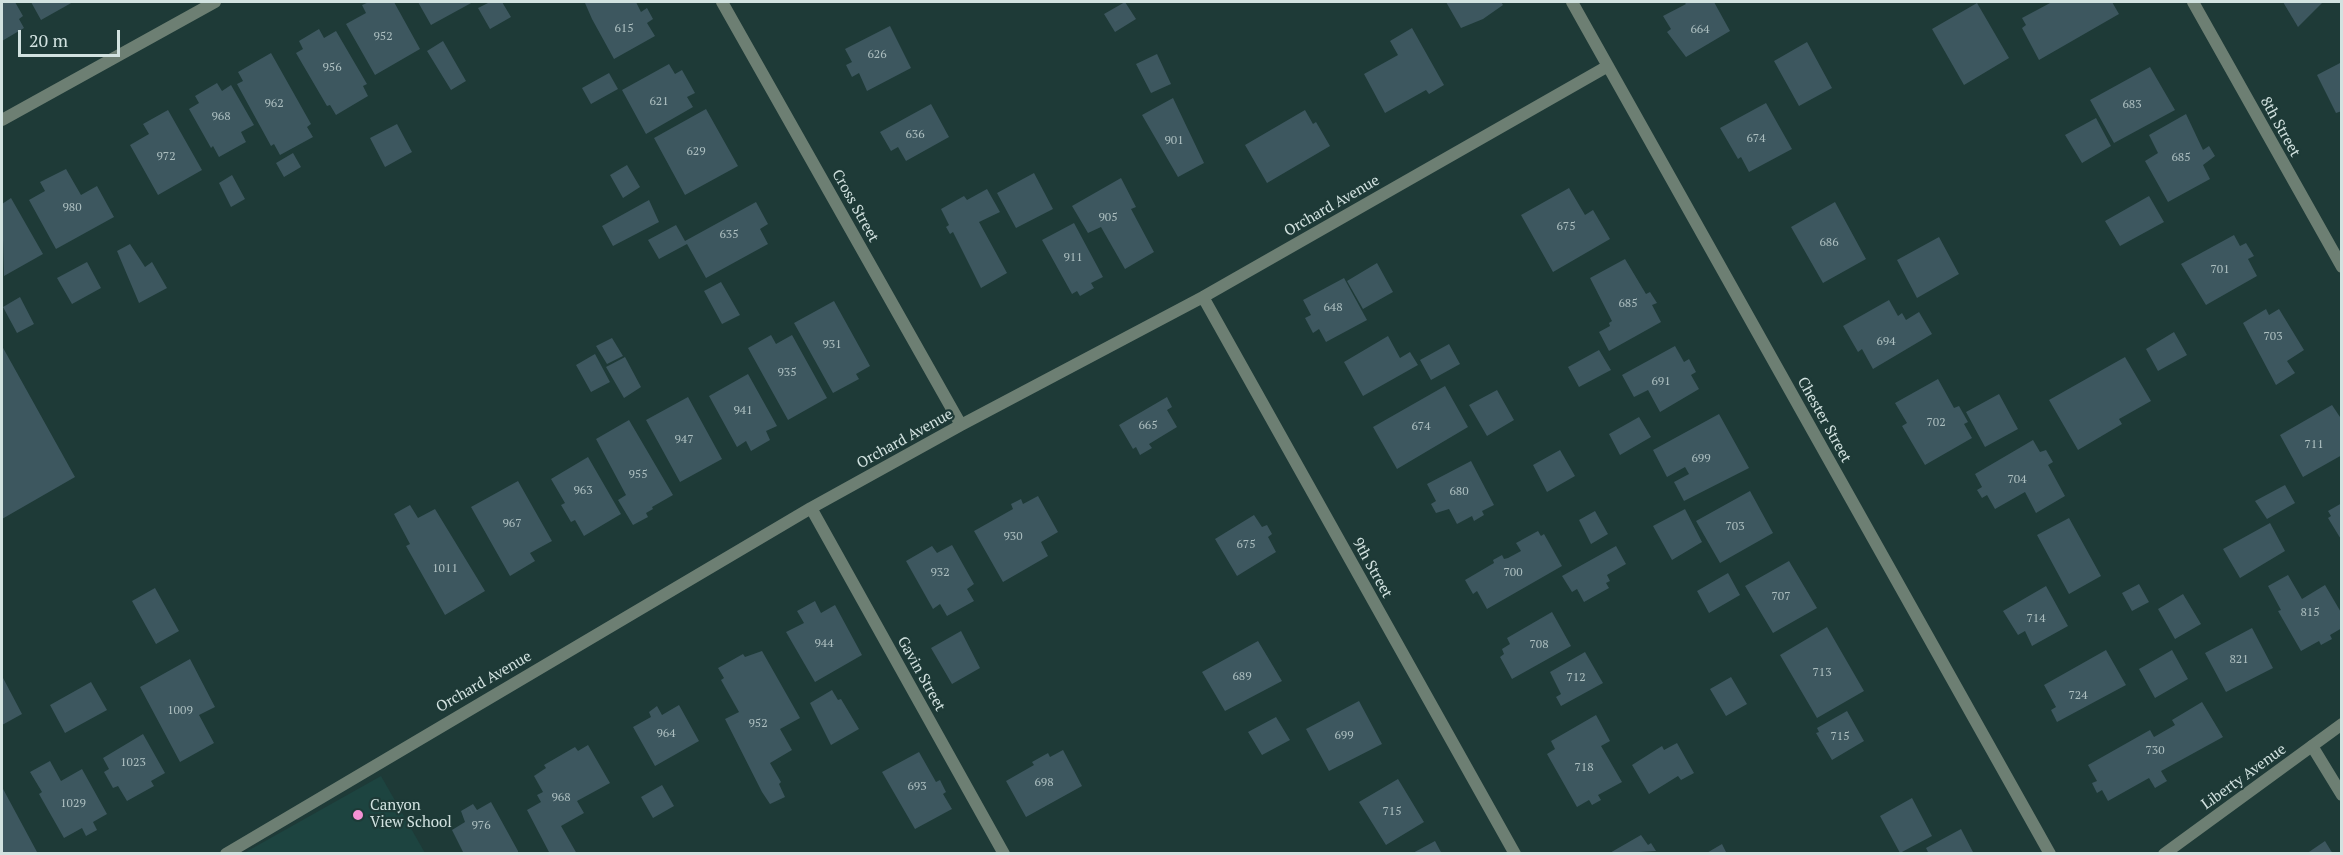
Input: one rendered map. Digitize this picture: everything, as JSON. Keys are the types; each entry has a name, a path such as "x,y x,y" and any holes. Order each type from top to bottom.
{"street":[{"path":"2,120 215,2"},
{"name":"Cross Street","path":"723,2 961,425"},
{"name":"Chester Street","path":"1572,2 2050,854"},
{"name":"8th Street","path":"2193,2 2342,267"},
{"name":"Orchard Avenue","path":"226,854 811,508 961,425 1203,297 1608,66"},
{"name":"9th Street","path":"1203,297 1515,854"},
{"name":"Gavin Street","path":"811,508 1004,854"},
{"name":"Liberty Avenue","path":"2164,854 2342,724"},
{"path":"2312,746 2342,795"}],"shaded area":[{"name":"Canyon View School","path":"381,776 425,853 244,853"}],"building":[{"path":"2,2 15,2 23,16 19,19 24,28 2,41"},
{"path":"31,2 73,2 41,20"},
{"path":"369,2 394,2 420,49 375,75 346,24 366,13 362,5"},
{"path":"418,2 473,2 431,25"},
{"path":"490,2 502,2 511,17 490,29 478,8"},
{"path":"636,2 641,12 647,8 653,19 647,23 655,36 614,59 592,19 585,3"},
{"path":"1125,2 1136,19 1115,32 1104,14"},
{"path":"1446,2 1501,2 1503,5 1483,19 1461,28"},
{"path":"1684,2 1714,2 1730,31 1686,57 1667,32 1671,29 1663,16 1686,4"},
{"path":"2052,2 2112,2 2119,14 2039,60 2022,28 2026,25 2022,18"},
{"path":"2283,2 2323,2 2298,27"},
{"path":"1977,3 2009,58 1964,85 1932,29"},
{"path":"890,26 911,68 867,91 859,73 852,77 846,65 852,62 845,49"},
{"path":"1412,28 1444,85 1429,94 1426,90 1385,113 1364,74 1398,55 1390,41"},
{"path":"319,29 324,38 336,31 367,84 363,86 368,96 336,115 330,105 327,106 296,53 303,49 299,41"},
{"path":"443,41 466,81 451,90 427,51"},
{"path":"1807,42 1832,88 1799,106 1774,61"},
{"path":"271,53 311,124 307,127 313,137 280,155 274,144 271,146 237,84 243,81 238,72"},
{"path":"1157,54 1171,84 1151,93 1136,64"},
{"path":"2342,62 2342,111 2336,113 2317,75"},
{"path":"669,64 675,74 682,70 695,93 687,97 693,107 646,134 622,90"},
{"path":"2150,67 2175,110 2114,143 2090,100"},
{"path":"609,73 618,89 591,104 582,88"},
{"path":"217,83 222,91 231,85 254,125 241,132 246,142 219,157 213,146 211,148 189,109 199,103 195,96"},
{"path":"1173,98 1204,163 1178,177 1142,115"},
{"path":"1766,103 1792,149 1749,172 1741,157 1738,159 1720,128"},
{"path":"931,104 949,137 906,161 898,147 891,151 880,132"},
{"path":"706,109 738,166 685,195 654,138"},
{"path":"168,110 202,170 158,195 130,145 149,134 143,124"},
{"path":"1305,110 1313,124 1316,122 1330,146 1267,183 1245,145"},
{"path":"2186,114 2203,150 2209,146 2215,156 2203,165 2210,179 2168,202 2145,161 2158,153 2149,135"},
{"path":"2096,118 2111,146 2082,163 2065,135"},
{"path":"397,124 412,152 385,167 370,138"},
{"path":"293,153 301,167 284,177 276,163"},
{"path":"627,165 640,187 623,198 610,175"},
{"path":"66,169 81,195 97,186 114,217 56,249 29,200 45,191 40,182"},
{"path":"1034,173 1053,209 1016,228 997,193"},
{"path":"232,175 245,199 231,207 219,183"},
{"path":"1121,178 1136,207 1131,209 1154,252 1125,269 1101,227 1088,233 1072,206"},
{"path":"1569,188 1585,215 1593,210 1610,239 1553,272 1521,215"},
{"path":"987,189 1000,212 979,222 1007,273 981,288 953,232 950,234 946,227 949,225 941,209 964,196 967,200"},
{"path":"2149,196 2164,222 2120,246 2105,221"},
{"path":"11,198 43,254 4,276 2,204"},
{"path":"649,200 659,222 613,246 602,226"},
{"path":"756,202 768,224 760,229 768,244 706,278 687,244 659,259 648,240 676,225 685,241"},
{"path":"1835,202 1866,259 1823,283 1791,227"},
{"path":"1074,223 1103,277 1091,283 1094,288 1080,296 1077,291 1072,294 1042,240"},
{"path":"2234,235 2240,246 2246,243 2254,256 2248,259 2257,276 2206,305 2181,264"},
{"path":"1939,237 1959,274 1917,298 1897,260"},
{"path":"130,244 145,267 152,262 167,288 139,303 117,251"},
{"path":"1625,259 1646,294 1650,292 1657,303 1652,305 1661,322 1609,351 1599,332 1610,326 1609,323 1612,321 1590,278"},
{"path":"87,262 101,288 72,304 57,278"},
{"path":"1377,263 1393,292 1363,309 1347,281"},
{"path":"1344,278 1367,320 1326,342 1319,329 1313,333 1305,318 1311,315 1303,300"},
{"path":"721,282 740,315 722,324 704,291"},
{"path":"20,297 34,324 17,333 3,307"},
{"path":"1889,300 1898,316 1902,313 1906,320 1919,312 1932,334 1873,369 1862,349 1858,352 1843,326"},
{"path":"834,301 870,366 856,374 859,379 833,393 794,323"},
{"path":"2266,309 2269,315 2279,309 2304,350 2287,361 2295,373 2276,385 2243,323"},
{"path":"2174,332 2187,355 2158,371 2146,349"},
{"path":"771,335 776,344 792,335 827,398 788,420 748,348"},
{"path":"1388,336 1400,358 1410,352 1418,365 1363,396 1344,362"},
{"path":"612,338 623,356 607,364 596,346"},
{"path":"1449,344 1460,364 1431,380 1420,360"},
{"path":"2,346 75,477 2,519"},
{"path":"1675,346 1684,362 1689,359 1696,372 1691,375 1699,389 1660,412 1648,390 1634,397 1622,375"},
{"path":"1599,350 1611,370 1579,387 1568,367"},
{"path":"595,354 610,382 591,392 576,365"},
{"path":"625,357 641,387 624,398 606,367"},
{"path":"2125,357 2151,401 2119,419 2122,424 2078,450 2049,400"},
{"path":"748,374 777,426 766,431 770,440 751,451 746,441 737,447 709,396"},
{"path":"1938,379 1954,408 1959,406 1968,422 1964,424 1972,438 1925,465 1902,426 1907,423 1895,403"},
{"path":"1445,386 1468,427 1397,469 1373,427"},
{"path":"1497,390 1514,420 1487,436 1469,405"},
{"path":"1999,394 2018,429 1985,447 1966,412"},
{"path":"688,397 722,459 680,482 646,420"},
{"path":"1167,397 1172,407 1167,410 1177,427 1149,444 1152,448 1140,455 1136,447 1133,449 1119,425"},
{"path":"2332,405 2342,420 2342,455 2303,477 2280,435"},
{"path":"1719,414 1749,468 1684,501 1674,482 1689,474 1685,467 1667,477 1653,450"},
{"path":"1639,417 1651,437 1620,455 1609,434"},
{"path":"629,420 673,495 652,507 653,509 646,513 648,517 633,525 618,500 626,495 596,439"},
{"path":"2033,440 2040,452 2046,450 2053,462 2048,465 2065,496 2036,513 2025,492 1995,509 1987,495 1982,498 1977,490 1982,487 1975,474"},
{"path":"1560,450 1575,476 1547,492 1533,465"},
{"path":"588,457 621,514 584,536 575,520 571,522 561,505 565,503 551,479"},
{"path":"1471,461 1494,505 1482,511 1484,515 1474,521 1472,516 1457,524 1449,509 1436,513 1431,504 1436,501 1427,484"},
{"path":"518,481 552,541 530,553 535,561 510,576 471,507"},
{"path":"2285,485 2295,503 2267,519 2255,501"},
{"path":"1750,491 1773,533 1720,563 1696,521"},
{"path":"1038,496 1058,532 1041,542 1048,556 1003,582 974,531 1013,509 1011,504 1021,499 1023,504"},
{"path":"2342,503 2342,541 2328,518 2331,516 2328,511"},
{"path":"410,505 418,518 435,509 485,591 445,615 406,546 410,544 394,514"},
{"path":"1685,509 1702,542 1672,560 1653,526"},
{"path":"1595,511 1608,534 1591,544 1579,520"},
{"path":"1254,515 1262,527 1267,525 1272,534 1268,537 1276,552 1237,576 1215,539"},
{"path":"2069,518 2101,576 2069,594 2037,535"},
{"path":"2270,523 2285,551 2240,578 2223,549"},
{"path":"1538,531 1541,536 1544,534 1562,566 1487,609 1477,591 1473,594 1465,580 1494,563 1493,560 1502,555 1504,559 1521,551 1516,543"},
{"path":"952,545 974,584 967,589 974,601 947,616 940,604 933,609 906,561 932,546 937,553"},
{"path":"1616,546 1626,564 1607,575 1610,581 1606,583 1609,588 1584,602 1577,589 1572,592 1562,576"},
{"path":"1789,561 1817,608 1773,633 1745,586"},
{"path":"1728,573 1740,595 1709,613 1697,591"},
{"path":"2288,575 2302,599 2325,585 2342,614 2342,628 2330,635 2332,639 2321,645 2319,641 2301,651 2278,611 2281,610 2268,586"},
{"path":"2139,584 2149,602 2132,611 2122,593"},
{"path":"2046,586 2068,626 2032,646 2025,631 2018,635 2003,611"},
{"path":"155,588 179,631 156,644 132,601"},
{"path":"2183,594 2201,624 2175,639 2158,609"},
{"path":"815,601 821,613 835,605 862,655 815,682 786,632 804,623 797,611"},
{"path":"1552,612 1571,646 1512,679 1500,657 1504,654 1502,649 1510,644 1507,638"},
{"path":"1827,627 1864,691 1817,718 1780,655"},
{"path":"2252,628 2273,668 2226,692 2205,653"},
{"path":"961,631 980,668 952,684 931,648"},
{"path":"1258,641 1282,681 1225,711 1202,672"},
{"path":"2106,650 2126,685 2057,722 2051,710 2056,707 2044,685"},
{"path":"2172,650 2188,679 2155,698 2139,669"},
{"path":"762,651 800,718 780,729 792,750 770,763 781,782 779,784 785,797 770,804 725,719 739,712 721,680 724,678 718,668 743,654 745,657"},
{"path":"1585,652 1603,683 1561,706 1556,697 1561,694 1550,672"},
{"path":"190,659 215,707 199,715 214,743 180,762 140,687"},
{"path":"2,676 22,714 2,725"},
{"path":"1731,677 1747,704 1726,716 1710,689"},
{"path":"91,682 107,710 65,733 50,705"},
{"path":"832,690 838,700 841,699 859,729 831,745 810,703"},
{"path":"1359,701 1382,744 1329,771 1306,729"},
{"path":"2202,702 2223,737 2161,771 2167,781 2155,788 2149,778 2108,801 2102,790 2097,793 2092,783 2097,781 2088,765 2150,730 2154,737 2175,725 2172,720"},
{"path":"679,705 699,741 655,766 633,727 651,717 649,712 657,706 662,715"},
{"path":"1847,711 1864,741 1832,760 1816,733 1819,732 1817,728"},
{"path":"1596,715 1610,741 1601,746 1622,782 1598,795 1601,800 1592,805 1589,800 1577,807 1547,754 1555,749 1551,741"},
{"path":"1276,717 1290,740 1262,755 1248,732"},
{"path":"143,734 165,773 151,781 154,786 127,801 118,786 113,788 104,772 109,769 103,758"},
{"path":"1677,743 1694,773 1681,780 1678,776 1649,794 1632,765 1662,746 1664,750"},
{"path":"588,745 610,783 577,801 584,813 561,826 577,854 550,854 527,810 541,802 537,795 543,792 534,776 546,768 544,765 575,747 578,751"},
{"path":"1063,750 1082,786 1026,817 1006,781 1034,765 1032,762 1048,753 1050,757"},
{"path":"919,752 936,782 940,780 946,792 943,794 952,809 915,829 882,772"},
{"path":"50,761 61,781 82,769 107,814 93,822 97,830 86,836 82,828 64,838 39,794 42,792 30,772"},
{"path":"1398,779 1424,822 1386,845 1359,802"},
{"path":"662,785 674,806 653,818 641,797"},
{"path":"2,787 37,852 34,854 2,854"},
{"path":"1912,798 1932,836 1900,853 1880,816"},
{"path":"491,802 518,854 463,852 452,830 465,822 461,811 473,804 477,810"},
{"path":"1961,829 1974,854 1929,854 1926,848"},
{"path":"1641,835 1648,845 1651,843 1656,851 1608,854"},
{"path":"1435,841 1442,854 1411,854"},
{"path":"2325,841 2333,854 2306,854"},
{"path":"1722,844 1727,854 1705,854"}],"place":[{"name":"Canyon View School","path":"358,815"}]}
